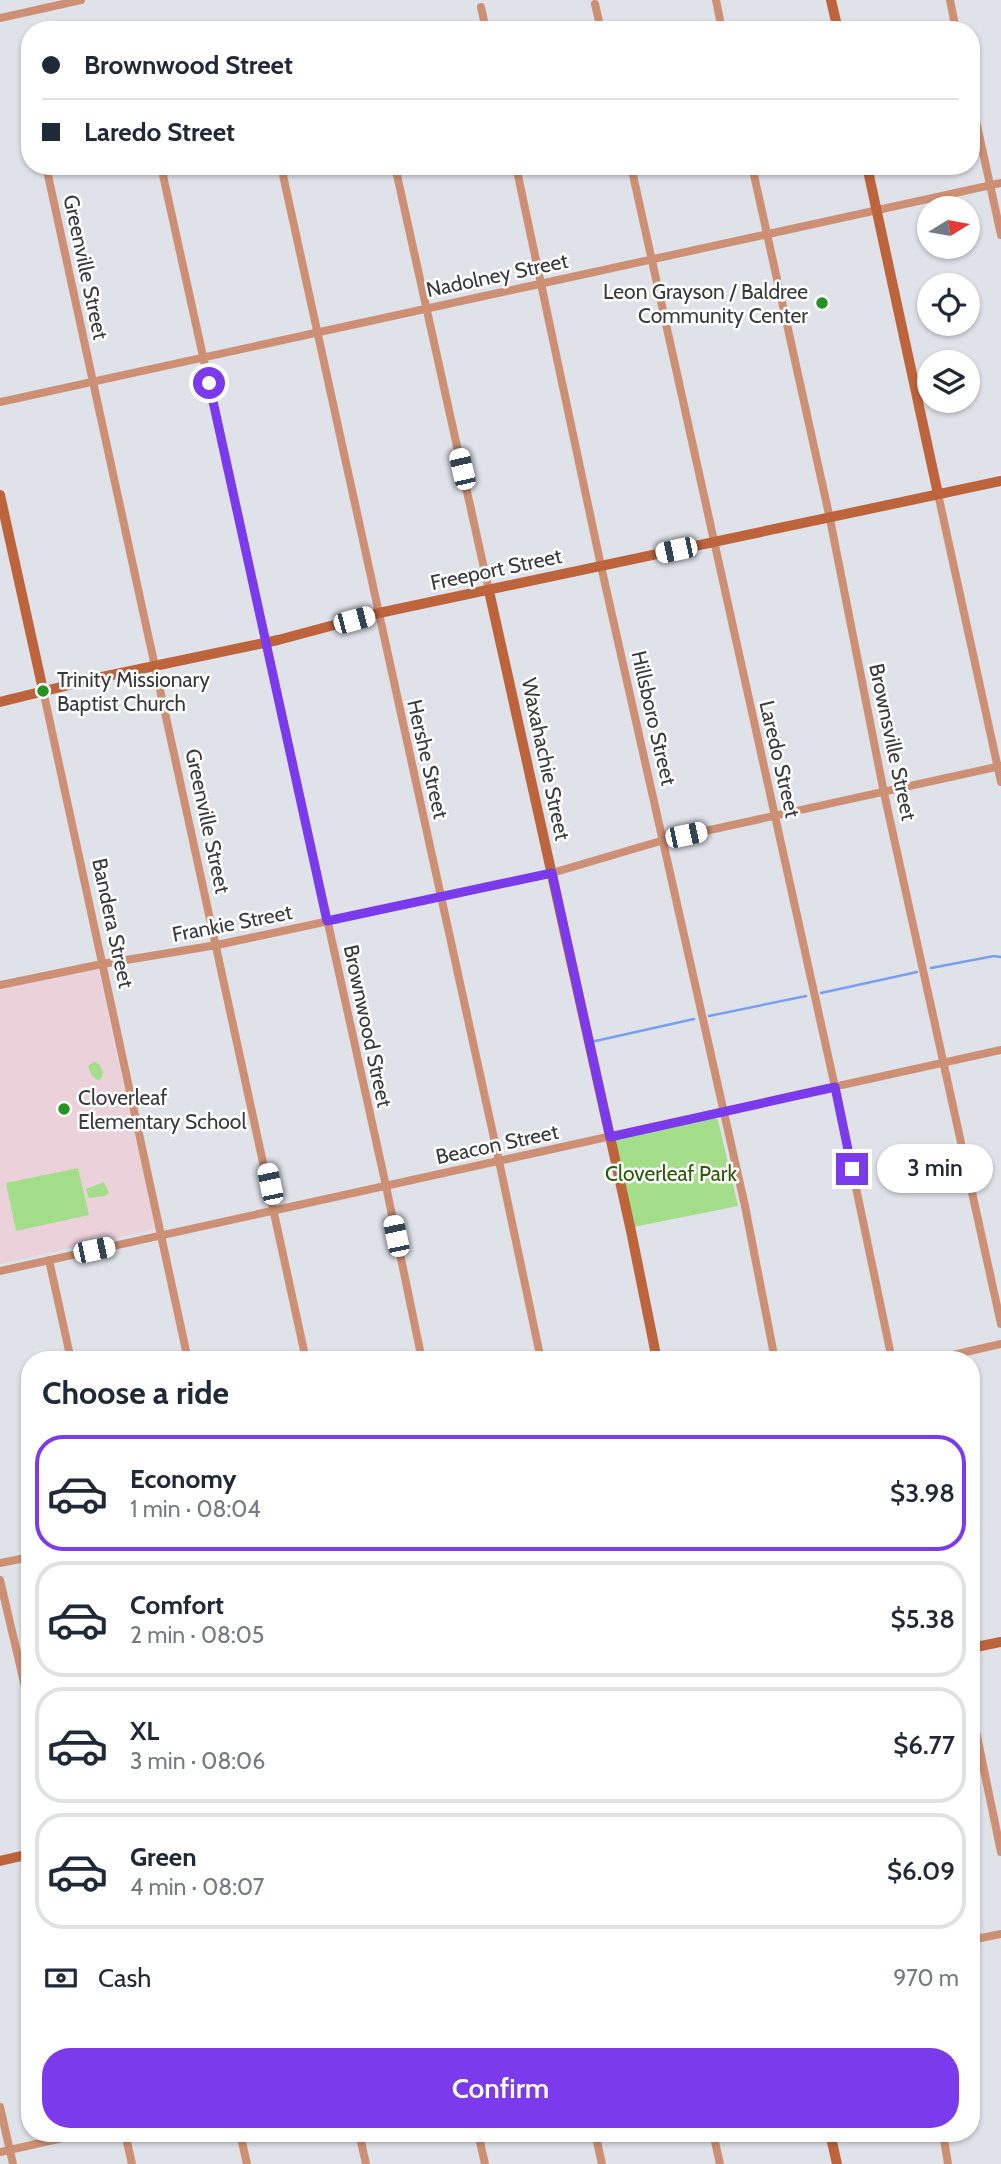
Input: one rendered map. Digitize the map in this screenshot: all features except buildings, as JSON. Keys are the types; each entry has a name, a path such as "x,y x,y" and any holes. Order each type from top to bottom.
{"street":[{"path":"0,18 39,4 81,0"},
{"path":"716,0 720,21"},
{"path":"831,0 836,21"},
{"path":"950,0 954,21"},
{"path":"595,4 599,21"},
{"path":"481,7 484,21"},
{"path":"980,139 1001,235"},
{"name":"Greenville Street","path":"48,175 304,1351"},
{"name":"Brownwood Street","path":"163,175 420,1351"},
{"name":"Hershe Street","path":"283,175 539,1351"},
{"name":"Waxahachie Street","path":"398,175 655,1351"},
{"name":"Hillsboro Street","path":"518,175 601,566 724,1112 773,1351"},
{"name":"Laredo Street","path":"633,175 835,1087 890,1351"},
{"name":"Brownsville Street","path":"754,175 830,519 884,793 1001,1324"},
{"path":"869,175 1001,782"},
{"name":"Nadolney Street","path":"0,402 1001,183"},
{"name":"Freeport Street","path":"0,702 43,690 266,642 379,613 1001,481"},
{"name":"Bandera Street","path":"0,495 186,1351"},
{"name":"Frankie Street","path":"0,985 102,964 217,945 552,873 664,840 999,766"},
{"name":"Beacon Street","path":"0,1271 1001,1050"},
{"path":"49,1260 69,1351"},
{"path":"970,1351 1001,1344"},
{"path":"0,1563 21,1559"},
{"path":"0,1580 21,1670"},
{"path":"980,1646 1001,1642"},
{"path":"980,1750 1001,1852"},
{"path":"0,1861 21,1856"},
{"path":"980,1938 1001,1934"},
{"path":"0,2107 5,2151 12,2164"},
{"path":"5,2151 45,2142"},
{"path":"127,2142 132,2164"},
{"path":"242,2142 247,2164"},
{"path":"361,2142 366,2164"},
{"path":"480,2142 485,2164"},
{"path":"597,2142 601,2164"},
{"path":"715,2142 720,2164"},
{"path":"832,2142 837,2164"},
{"path":"944,2142 948,2164"}],"shaded area":[{"name":"Cloverleaf Elementary School","path":"98,968 155,1229 0,1264 0,989"}],"green space":[{"path":"94,1062 99,1064 103,1072 98,1080 92,1076 88,1066"},
{"name":"Cloverleaf Park","path":"713,1116 718,1120 738,1206 634,1227 614,1143 616,1138"},
{"path":"78,1168 89,1215 16,1231 6,1183"},
{"path":"104,1182 109,1193 89,1198 86,1189"}],"waterway":[{"path":"931,968 1001,957"},
{"path":"821,993 917,972"},
{"path":"709,1016 806,996"},
{"path":"591,1042 694,1019"}],"place":[{"name":"Leon Grayson / Baldree Community Center","path":"822,303"},
{"name":"Trinity Missionary Baptist Church","path":"43,691"},
{"name":"Cloverleaf Elementary School","path":"64,1109"}],"route":[{"path":"209,383 327,921 552,873 610,1137 835,1087 852,1169"}]}
